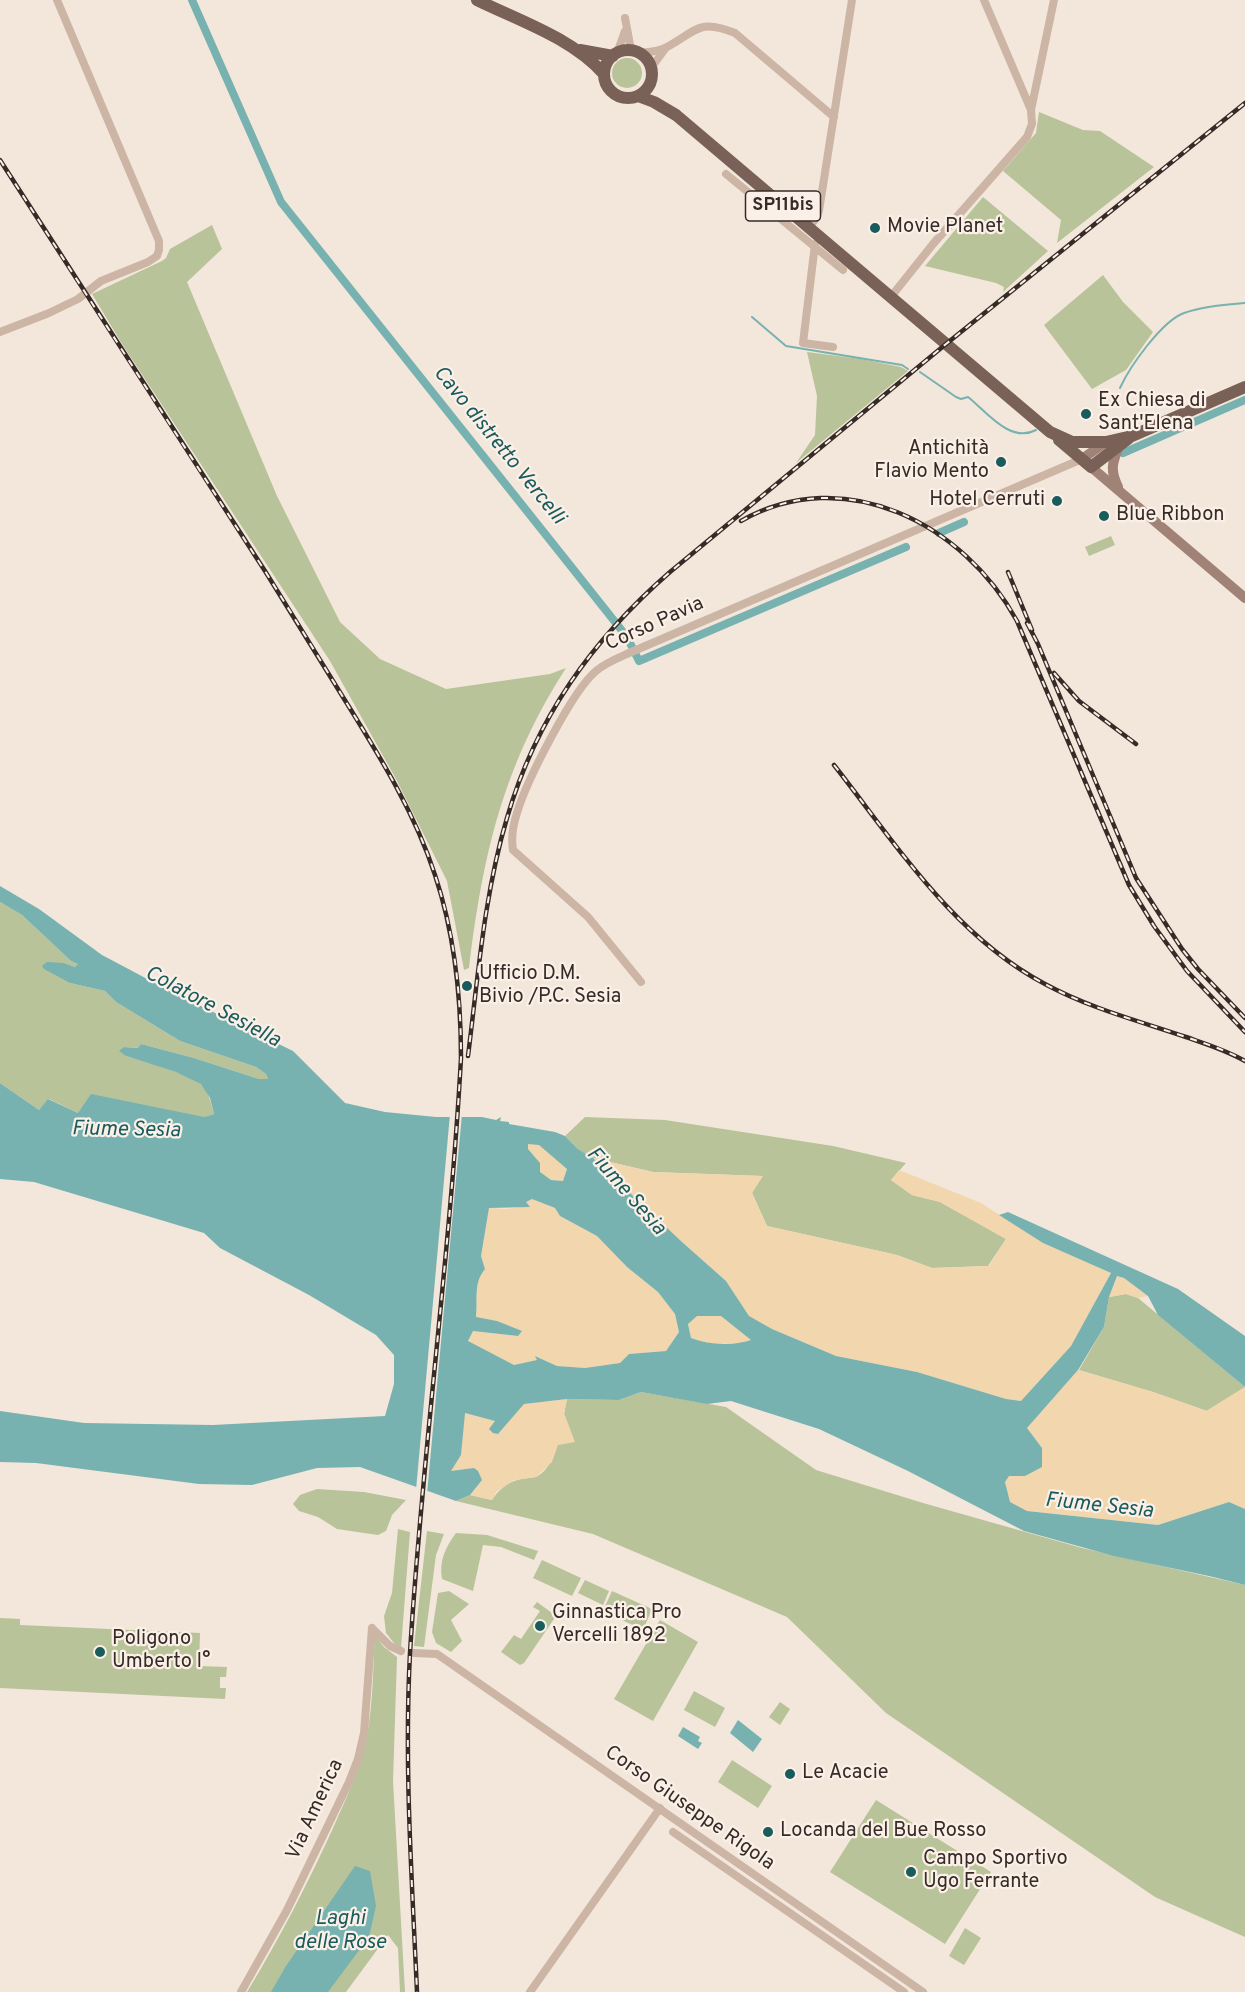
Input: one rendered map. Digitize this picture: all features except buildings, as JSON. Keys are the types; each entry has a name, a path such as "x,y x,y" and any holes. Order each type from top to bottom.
{"main road":[{"name":"SP11bis","path":"477,0 573,48 593,62 604,74 606,82 615,94 623,98 638,96 676,115"},
{"name":"SP11bis","path":"573,48 597,54 635,51"},
{"path":"635,51 649,62 651,68 651,83 638,96"},
{"path":"604,74 605,67 615,54"},
{"name":"SP11bis","path":"651,83 676,115 813,236 1087,463 1245,598"},
{"path":"1050,432 1072,441 1106,442 1132,436 1245,387"},
{"path":"1087,463 1119,446 1132,436"},
{"path":"1087,463 1106,442"},
{"path":"1119,446 1111,464 1112,475 1121,492"}],"street":[{"path":"0,332 78,299 101,281 148,262 157,256 159,250 159,241 57,0"},
{"path":"833,347 803,344 814,221 819,211 852,0"},
{"path":"984,0 1031,110"},
{"path":"890,298 933,244 1027,137 1032,124 1031,110 1054,0"},
{"path":"625,18 626,29 635,51 656,51 704,26 719,27 735,33 834,117"},
{"path":"615,54 626,29"},
{"path":"651,68 667,47"},
{"path":"726,174 813,236 843,270"},
{"name":"Corso Pavia","path":"641,982 588,917 513,850 512,842 517,812 525,791 565,714 583,686 596,671 629,653 1087,463"},
{"name":"Via America","path":"241,1992 287,1911 358,1759 364,1732 372,1628 390,1646 401,1651"},
{"name":"Corso Giuseppe Rigola","path":"414,1653 436,1654 923,1992"},
{"path":"530,1992 660,1808"},
{"path":"673,1832 904,1992"}],"green space":[{"path":"627,58 637,63 642,73 637,83 627,88 617,83 612,73 617,63"},
{"path":"1039,112 1083,130 1100,131 1154,167 1057,243 1061,220 1003,171 1036,133"},
{"path":"983,197 1048,251 1003,292 1004,287 996,283 925,266"},
{"path":"212,225 222,249 187,282 277,496 340,622 380,659 446,689 550,674 566,668 544,704 511,776 489,849 469,968 464,970 447,881 396,779 330,661 122,344 92,294 162,261 170,249"},
{"path":"1103,275 1123,302 1153,332 1126,370 1092,389 1044,325"},
{"path":"807,352 861,359 901,367 908,371 796,463 815,435 817,396"},
{"path":"1111,536 1115,545 1089,556 1085,547"},
{"path":"0,902 22,915 71,961 79,964 75,967 64,963 70,983 105,991 116,1002 180,1041 256,1067 266,1074 268,1079 259,1079 141,1044 139,1048 124,1047 126,1056 195,1080 206,1090 214,1114 204,1117 78,1113 49,1099 39,1110 0,1083"},
{"path":"585,1117 665,1120 833,1146 906,1163 891,1180 912,1195 940,1202 1006,1239 988,1266 932,1268 897,1255 767,1226 752,1193 762,1176 653,1172 593,1158 578,1149 565,1136"},
{"path":"1126,1294 1138,1298 1245,1387 1207,1411 1079,1370 1104,1327 1109,1297"},
{"path":"641,1392 726,1407 816,1470 1082,1548 1245,1585 1245,1937 1155,1897 886,1713 787,1617 593,1534 456,1501 470,1495 492,1500 501,1489 509,1484 517,1480 536,1477 544,1471 555,1453 567,1399 619,1400"},
{"path":"317,1489 364,1492 406,1500 392,1515 386,1531 378,1535 337,1529 318,1517 299,1511 293,1504 300,1495"},
{"path":"398,1529 410,1532 401,1648 386,1633 384,1616 392,1593"},
{"path":"427,1531 444,1534 436,1555 424,1647 414,1646"},
{"path":"456,1533 487,1535 538,1551 534,1560 501,1547 483,1545 473,1591 442,1579 441,1566 444,1555"},
{"path":"542,1560 581,1578 572,1596 533,1578"},
{"path":"585,1580 609,1591 603,1605 578,1593"},
{"path":"449,1591 469,1604 451,1620 462,1641 451,1652 436,1643 432,1632 438,1593"},
{"path":"612,1591 652,1609 643,1630 603,1611"},
{"name":"Ginnastica Pro Vercelli 1892","path":"537,1602 556,1616 524,1663 520,1665 501,1652 514,1635 521,1639 540,1611 533,1607"},
{"name":"Poligono Umberto I°","path":"0,1618 20,1619 20,1625 200,1633 199,1666 227,1667 226,1677 220,1677 220,1688 226,1688 225,1699 0,1688"},
{"path":"660,1620 698,1642 653,1721 614,1699"},
{"path":"375,1635 384,1647 397,1657 393,1781 405,1992 400,1992 398,1948 388,1935 346,1992 247,1992 304,1889 357,1771 369,1724"},
{"path":"694,1691 725,1708 715,1727 684,1710"},
{"path":"780,1702 790,1709 780,1725 769,1717"},
{"path":"732,1760 772,1786 758,1808 718,1782"},
{"name":"Campo Sportivo Ugo Ferrante","path":"876,1800 991,1872 945,1944 830,1872"},
{"path":"965,1928 981,1938 964,1965 949,1956"}],"sand":[{"path":"528,1144 539,1144 567,1169 563,1181 551,1180 539,1172 540,1163 528,1149"},
{"path":"593,1158 653,1172 763,1176 752,1193 767,1226 897,1255 932,1268 989,1266 1006,1239 940,1202 912,1195 891,1180 899,1170 981,1203 1043,1243 1111,1273 1071,1346 1021,1401 1006,1399 917,1372 836,1356 772,1329 749,1316 726,1281"},
{"path":"532,1199 555,1208 560,1216 597,1236 627,1267 658,1292 675,1314 679,1332 666,1351 630,1354 620,1363 585,1368 557,1366 536,1356 538,1360 514,1365 468,1342 473,1331 518,1336 497,1321 476,1318 477,1292 481,1274 485,1269 481,1256 489,1208 506,1209 529,1206 525,1202"},
{"path":"1117,1276 1124,1278 1148,1296 1138,1298 1126,1294 1109,1297"},
{"path":"696,1316 721,1316 752,1339 743,1343 705,1344 691,1338 688,1324"},
{"path":"1078,1370 1153,1392 1206,1411 1245,1387 1245,1509 1229,1502 1158,1525 1027,1511 1010,1502 1005,1482 1009,1476 1025,1476 1042,1448 1027,1428"},
{"path":"567,1399 564,1413 575,1442 558,1445 552,1462 536,1477 514,1480 497,1491 492,1500 470,1495 482,1480 450,1471 461,1455 464,1413 496,1421 498,1434 523,1404"}],"water":[{"name":"Fiume Sesia","path":"0,886 39,909 102,955 293,1051 345,1103 385,1112 436,1117 482,1117 496,1120 501,1117 500,1121 509,1122 509,1124 555,1132 565,1136 578,1149 593,1158 726,1281 749,1316 772,1329 836,1356 917,1372 1006,1399 1021,1401 1071,1346 1111,1273 1043,1243 999,1215 1008,1212 1178,1289 1245,1336 1245,1387 1158,1315 1148,1296 1124,1278 1117,1276 1109,1297 1104,1327 1078,1370 1027,1428 1042,1448 1042,1467 1025,1476 1009,1476 1005,1482 1010,1502 1027,1511 1158,1525 1229,1502 1245,1509 1245,1585 1114,1556 1024,1531 908,1471 819,1429 731,1401 707,1404 641,1392 619,1400 567,1399 524,1404 498,1434 489,1429 495,1421 465,1413 461,1455 451,1471 474,1468 482,1480 470,1495 456,1501 360,1467 317,1468 252,1485 199,1484 36,1463 0,1462 0,1411 84,1423 213,1425 385,1416 394,1384 394,1355 376,1335 309,1295 220,1248 204,1233 34,1182 0,1179 0,1083 39,1110 48,1099 78,1113 91,1094 204,1117 214,1114 210,1098 201,1084 176,1072 126,1056 119,1051 124,1047 138,1048 141,1044 259,1079 268,1079 266,1074 256,1067 180,1041 116,1002 105,991 70,983 44,969 42,966 47,962 64,963 75,967 78,964 71,961 22,915 0,902","holes":["528,1144 539,1145 567,1169 563,1181 551,1180 540,1172 540,1163 528,1149","532,1199 555,1208 560,1216 597,1236 627,1267 658,1292 675,1314 679,1332 666,1351 629,1354 620,1363 585,1368 557,1366 535,1356 537,1360 514,1365 468,1341 473,1331 518,1336 522,1331 497,1321 476,1317 479,1280 485,1269 481,1256 489,1208 530,1207 526,1202","697,1316 721,1316 751,1340 729,1344 698,1340 691,1338 688,1324"]},
{"path":"738,1720 762,1739 753,1752 730,1733"},
{"path":"683,1727 700,1737 698,1741 702,1743 698,1749 678,1736"},
{"name":"Laghi delle Rose","path":"355,1866 370,1871 376,1906 369,1937 328,1992 271,1992 286,1966"}],"pier":[{"path":"450,1114 462,1114 427,1494 416,1490"}],"waterway":[{"name":"Cavo distretto Vercelli","path":"192,0 281,202 627,637 639,661 906,547"},
{"path":"1120,388 1147,345 1175,318 1199,309 1245,303"},
{"path":"752,317 786,346 902,365 908,369"},
{"path":"920,372 956,397 961,399 968,397 1008,429 1017,433 1036,430"},
{"name":"Cavo distretto Vercelli","path":"1123,453 1245,400"},
{"name":"Cavo distretto Vercelli","path":"939,533 964,522"}],"railway":[{"path":"468,1056 487,906 507,818 534,747 570,683 592,653 616,625 670,572 946,344 1245,103"},
{"path":"0,160 265,571 396,786 427,852 448,920 456,965 461,1058 450,1207 421,1504 408,1696 408,1781 417,1992"},
{"path":"741,521 781,504 821,498 860,501 898,512 934,531 966,556 994,586 1017,621 1129,885 1154,926 1187,971 1245,1032"},
{"path":"1008,572 1032,630"},
{"path":"1027,623 1038,644 1136,878 1182,949 1245,1018"},
{"path":"1054,673 1079,701 1136,744"},
{"path":"834,765 929,886 982,941 1012,964 1062,993 1114,1014 1208,1045 1245,1061"}],"place":[{"name":"Movie Planet","path":"875,228"},
{"name":"Ex Chiesa di Sant'Elena","path":"1086,414"},
{"name":"Antichità Flavio Mento","path":"1001,462"},
{"name":"Hotel Cerruti","path":"1057,501"},
{"name":"Blue Ribbon","path":"1104,516"},
{"name":"Ufficio D.M. Bivio /P.C. Sesia","path":"467,986"},
{"name":"Ginnastica Pro Vercelli 1892","path":"540,1626"},
{"name":"Poligono Umberto I°","path":"100,1652"},
{"name":"Le Acacie","path":"790,1774"},
{"name":"Locanda del Bue Rosso","path":"768,1832"},
{"name":"Campo Sportivo Ugo Ferrante","path":"911,1872"}],"water label":[{"name":"Colatore Sesiella","path":"212,1008"}]}
